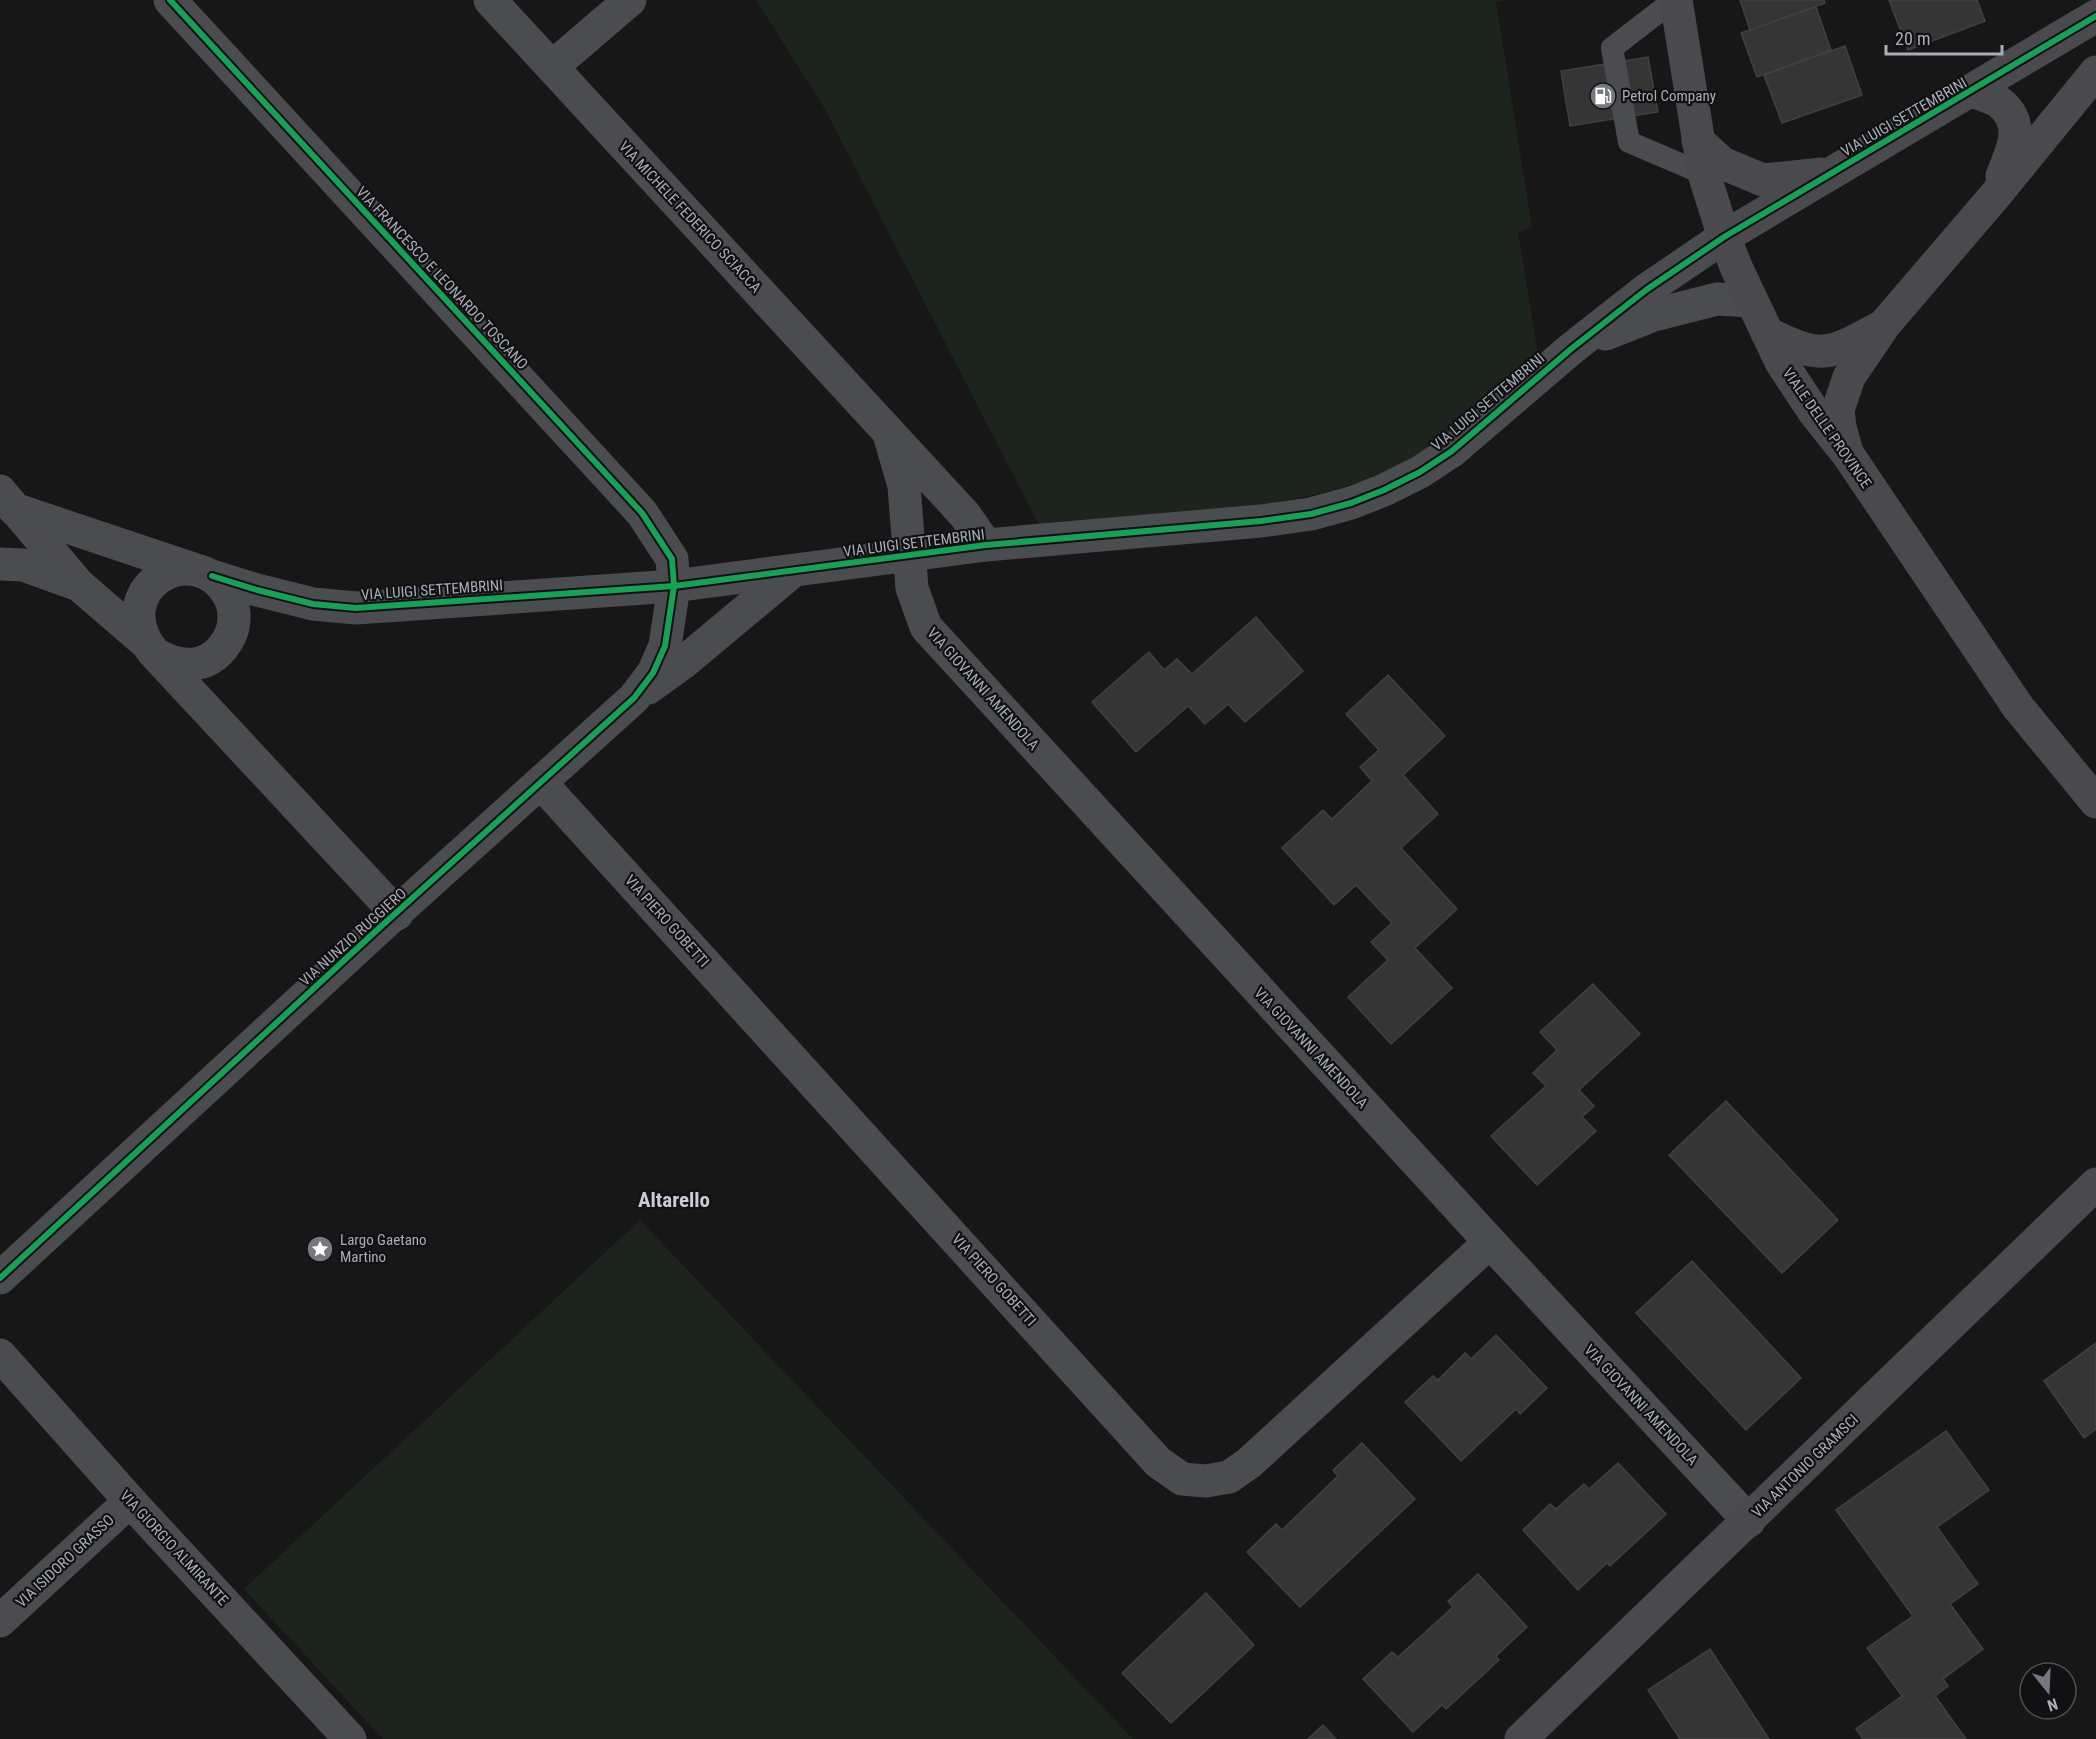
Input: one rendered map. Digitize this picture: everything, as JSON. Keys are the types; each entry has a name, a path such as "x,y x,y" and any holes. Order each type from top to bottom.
{"street":[{"name":"VIA FRANCESCO E LEONARDO TOSCANO","path":"170,0 642,513 672,559 674,586"},
{"name":"VIA MICHELE FEDERICO SCIACCA","path":"490,0 965,515 986,545"},
{"path":"552,67 630,0"},
{"name":"VIALE DELLE PROVINCE","path":"1675,0 1704,174 1724,237 1751,301 1786,371 1814,412 1849,456 2018,707 2096,802"},
{"name":"VIA LUIGI SETTEMBRINI","path":"5,503 257,590 313,604 356,608 674,586 986,545 1261,521 1311,514 1351,503 1420,472 1452,451 1572,349 1646,290 1724,237 2096,16"},
{"path":"1849,456 1839,427 1838,410 1849,377 1885,324 1993,198 2096,72"},
{"path":"1972,91 1999,102 2013,119 2016,140 1993,198"},
{"path":"1698,141 1722,163 1763,180 1832,173"},
{"path":"1572,349 1654,315 1717,299 1751,301"},
{"path":"1767,333 1798,348 1818,353 1846,346 1885,324"},
{"name":"VIA GIOVANNI AMENDOLA","path":"889,434 904,486 912,588 926,627 1749,1521"},
{"path":"5,503 79,585 149,647 167,662 182,665 198,664 213,657 224,646 232,632 234,617 231,601 224,587 205,573 182,569 166,573 153,582 143,595 138,610 138,626 149,647 397,914"},
{"path":"0,564 23,565 79,585"},
{"path":"634,698 684,662 793,571"},
{"name":"VIA NUNZIO RUGGIERO","path":"0,1278 634,698 653,673 665,646 674,586"},
{"name":"VIA PIERO GOBETTI","path":"541,783 1158,1462 1182,1479 1206,1481 1229,1477 1249,1463 1490,1242"},
{"name":"VIA ANTONIO GRAMSCI","path":"1521,1739 1749,1521 2093,1185"},
{"name":"VIA GIORGIO ALMIRANTE","path":"0,1355 130,1501 350,1739"},
{"name":"VIA ISIDORO GRASSO","path":"0,1621 130,1501"}],"lane":[{"path":"1675,0 1612,48 1629,142 1704,174"}],"shaded area":[{"path":"756,0 1509,0 1496,2 1532,227 1518,232 1539,361 1472,416 1419,453 1374,476 1346,486 1318,494 1259,505 1039,525 825,109"},
{"path":"640,1220 1133,1739 383,1739 244,1589"}],"building":[{"path":"1740,0 1824,0 1825,3 1750,30"},
{"path":"1889,0 1977,0 1985,21 1908,50"},
{"path":"1816,7 1831,50 1757,77 1741,33"},
{"path":"1845,46 1862,95 1782,123 1764,75"},
{"path":"1648,57 1658,112 1570,126 1561,71"},
{"path":"1256,617 1303,671 1245,722 1228,704 1205,724 1188,706 1136,752 1092,702 1149,652 1164,670 1177,659 1192,674"},
{"path":"1388,675 1445,736 1403,775 1438,814 1401,848 1457,909 1415,948 1452,988 1391,1044 1348,997 1388,960 1371,942 1392,923 1356,885 1334,905 1282,848 1323,810 1332,819 1372,781 1360,767 1379,750 1346,714"},
{"path":"1593,984 1640,1034 1579,1090 1594,1106 1582,1117 1596,1131 1537,1185 1491,1136 1546,1086 1533,1073 1557,1050 1540,1032"},
{"path":"1726,1101 1838,1220 1782,1273 1669,1155"},
{"path":"1692,1261 1801,1378 1746,1430 1636,1313"},
{"path":"1496,1335 1547,1388 1520,1414 1516,1409 1461,1461 1405,1402 1433,1376 1438,1380 1465,1353 1471,1359"},
{"path":"2096,1343 2096,1429 2084,1438 2044,1381"},
{"path":"1946,1431 1989,1490 1937,1527 1978,1584 1950,1604 1983,1649 1943,1679 1948,1686 1935,1696 1966,1739 1863,1739 1856,1729 1902,1696 1867,1648 1913,1616 1836,1510"},
{"path":"1362,1443 1415,1499 1300,1607 1247,1552 1276,1524 1282,1530 1338,1476 1333,1470"},
{"path":"1618,1463 1666,1514 1610,1566 1607,1563 1578,1590 1523,1530 1550,1504 1556,1509 1584,1484 1589,1489"},
{"path":"1478,1574 1527,1627 1496,1656 1499,1660 1446,1709 1442,1705 1413,1732 1363,1679 1392,1652 1398,1657 1453,1607 1448,1601"},
{"path":"1206,1593 1254,1645 1171,1723 1122,1673"},
{"path":"1710,1649 1769,1739 1680,1739 1648,1690"},
{"path":"1323,1725 1336,1739 1308,1739"}],"cycle path":[{"path":"0,1278 377,930 634,698 653,673 665,646 674,586 672,559 642,513 170,0"},
{"path":"212,576 313,604 356,608 674,586 986,545 1261,521 1311,514 1351,503 1420,472 1452,451 1571,349 1646,290 1724,237 2096,16"}],"place":[{"name":"Petrol Company","path":"1603,96"},
{"name":"Largo Gaetano Martino","path":"320,1249"}],"district":[{"name":"Altarello","path":"674,1200"}]}
